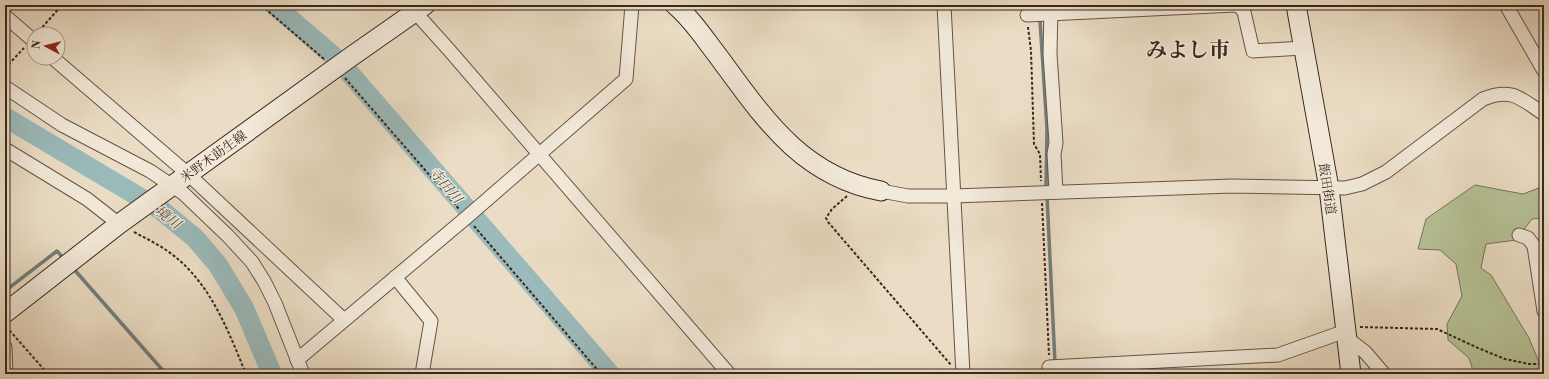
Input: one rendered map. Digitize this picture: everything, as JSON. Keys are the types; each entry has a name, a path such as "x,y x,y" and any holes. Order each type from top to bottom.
{"main road":[{"path":"675,5 697,29 767,121 793,150 816,166 857,185 881,191"},
{"name":"飯田街道","path":"1296,5 1329,188 1351,374"},
{"name":"米野木莇生線","path":"5,313 119,224 352,56 420,9"}],"street":[{"path":"297,360 478,208 538,154 626,79 632,5"},
{"path":"944,5 963,374"},
{"path":"1506,5 1544,71"},
{"path":"1028,15 1050,11 1238,6 1244,12 1253,51 1303,48"},
{"path":"420,9 450,51 729,374"},
{"path":"1050,11 1050,54 1056,143 1054,154 1056,192"},
{"path":"5,16 26,32"},
{"path":"63,66 188,174 344,320"},
{"path":"5,87 62,125 150,171 183,193 228,236 252,262 275,302 303,374"},
{"path":"881,191 908,196 954,196 1232,186 1345,188 1362,184 1386,172 1484,99 1496,94 1515,95 1544,114"},
{"path":"5,149 87,198 119,224"},
{"path":"1519,236 1528,238 1534,246 1544,311"},
{"path":"395,277 431,321 422,374"},
{"path":"1049,367 1278,355 1340,333 1347,333 1384,374"},
{"path":"5,347 6,374"}],"path":[{"path":"44,26 62,5"},
{"path":"261,5 336,68 467,217 601,374"},
{"path":"5,68 26,46"},
{"path":"857,185 832,209 826,218 828,222 956,371 963,374"},
{"path":"119,224 166,249 186,266 199,282 219,312 246,374"},
{"path":"1347,333 1437,329 1505,359 1529,364 1544,364"},
{"path":"5,334 10,331 48,374"}],"green space":[{"path":"1475,185 1523,194 1544,186 1544,218 1532,219 1516,240 1486,244 1481,268 1491,275 1529,338 1544,374 1474,374 1469,358 1448,340 1447,324 1462,296 1456,264 1440,250 1418,249 1426,219"}],"waterway":[{"name":"寺田川","path":"274,5 339,61 610,374"},
{"path":"1039,5 1047,129 1046,190"},
{"name":"境川","path":"5,117 161,210 195,238 218,265 244,308 272,374"},
{"path":"1047,196 1055,363"},
{"path":"5,291 57,251 65,260"},
{"path":"72,267 166,374"}],"district":[{"name":"みよし市","path":"1188,50"}]}
